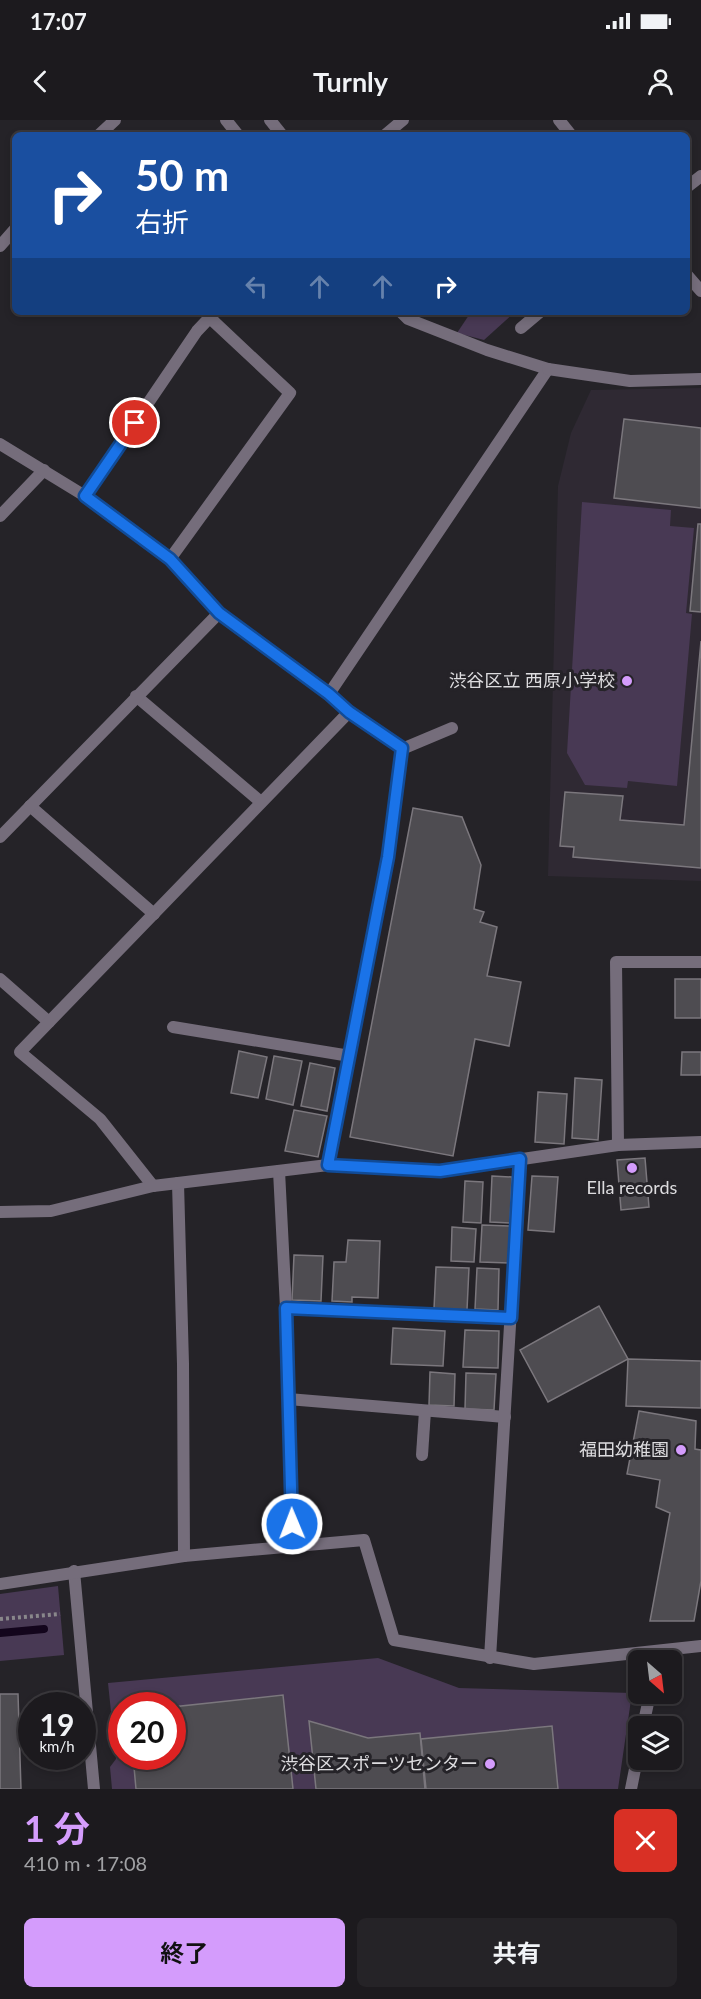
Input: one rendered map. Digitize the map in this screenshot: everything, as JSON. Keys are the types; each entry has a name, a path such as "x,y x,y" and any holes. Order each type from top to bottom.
{"street":[{"path":"103,132 115,120"},
{"path":"226,120 236,132"},
{"path":"270,120 280,132"},
{"path":"389,132 403,120"},
{"path":"558,120 568,132"},
{"path":"0,246 12,232"},
{"path":"690,278 701,291"},
{"path":"85,496 196,331 212,315 290,393 170,559"},
{"path":"404,315 408,319 488,350 548,369 630,381 701,379"},
{"path":"522,328 537,315"},
{"path":"329,694 548,369"},
{"path":"0,444 85,496 170,559 219,613 329,694 349,712 402,748"},
{"path":"0,516 45,470"},
{"path":"0,837 219,613"},
{"path":"136,696 261,802"},
{"path":"153,1186 100,1119 20,1052 349,712"},
{"path":"402,748 452,728"},
{"path":"328,1165 388,857 402,748"},
{"path":"30,806 154,914"},
{"path":"618,1145 616,962 701,962"},
{"path":"0,979 49,1022"},
{"path":"174,1027 350,1056"},
{"path":"0,1212 51,1211 153,1186 328,1165 440,1171 618,1145 701,1142"},
{"path":"490,1658 520,1159"},
{"path":"279,1171 286,1308 292,1545"},
{"path":"178,1183 183,1364 184,1557"},
{"path":"286,1308 511,1318"},
{"path":"288,1399 505,1417"},
{"path":"422,1455 425,1411"},
{"path":"0,1584 74,1571 184,1557 364,1540 394,1640 534,1664 628,1658"},
{"path":"74,1571 94,1789"},
{"path":"682,1650 701,1646"},
{"path":"632,1789 635,1770"}],"path":[{"path":"0,1619 78,1613"}],"shaded area":[{"path":"469,315 512,315 484,340 457,333"},
{"name":"渋谷区立 西原小学校","path":"701,388 701,881 548,876 558,486 571,433 591,390"},
{"path":"582,502 671,510 670,526 694,528 686,613 692,614 677,786 628,781 627,788 585,785 567,753"},
{"path":"58,1586 64,1655 0,1661 0,1594"},
{"name":"渋谷区スポーツセンター","path":"378,1658 459,1688 628,1693 628,1704 630,1704 618,1789 112,1789 110,1770 186,1770 186,1692 109,1692 108,1683"}],"building":[{"path":"624,419 701,428 701,508 614,498"},
{"path":"698,524 701,524 701,612 690,611"},
{"path":"701,641 701,868 573,857 574,847 560,846 565,792 623,796 620,820 684,825"},
{"path":"413,808 462,817 481,865 474,909 484,912 480,922 497,927 487,976 521,982 509,1046 475,1039 453,1156 350,1137"},
{"path":"675,979 701,979 701,1018 675,1018"},
{"path":"239,1051 267,1057 258,1098 231,1093"},
{"path":"682,1052 701,1052 701,1075 681,1075"},
{"path":"274,1056 302,1061 293,1105 266,1099"},
{"path":"310,1063 335,1068 327,1111 301,1106"},
{"path":"575,1078 602,1080 598,1140 572,1138"},
{"path":"538,1092 567,1094 564,1144 535,1142"},
{"path":"294,1110 327,1116 318,1157 285,1151"},
{"path":"645,1158 649,1207 621,1210 617,1160"},
{"path":"492,1176 512,1177 510,1223 490,1222"},
{"path":"532,1176 558,1177 554,1232 528,1230"},
{"path":"465,1181 483,1182 481,1223 463,1222"},
{"path":"482,1225 511,1226 509,1263 480,1262"},
{"path":"452,1227 476,1229 474,1262 451,1261"},
{"path":"348,1240 380,1241 378,1298 352,1297 352,1302 332,1301 334,1262 346,1262"},
{"path":"294,1255 323,1256 321,1301 292,1300"},
{"path":"436,1267 469,1268 467,1310 434,1309"},
{"path":"477,1268 499,1269 498,1310 475,1309"},
{"path":"599,1306 628,1359 548,1402 520,1350"},
{"path":"393,1328 445,1331 443,1366 391,1364"},
{"path":"465,1330 499,1331 498,1368 463,1367"},
{"path":"628,1359 701,1361 701,1408 626,1406"},
{"path":"430,1372 455,1374 454,1406 429,1405"},
{"path":"466,1373 496,1374 494,1410 465,1409"},
{"path":"639,1411 696,1421 695,1449 701,1450 701,1581 694,1621 650,1621 670,1513 656,1507 660,1480 627,1474"},
{"path":"0,1694 18,1694 18,1770 20,1770 21,1789 0,1789"},
{"path":"283,1695 293,1789 136,1789 134,1770 186,1770 186,1705"},
{"path":"309,1721 368,1738 420,1733 425,1789 316,1789"},
{"name":"渋谷区スポーツセンター","path":"552,1726 558,1789 426,1789 421,1739"}],"waterway":[{"path":"0,1633 44,1629"}],"place":[{"name":"渋谷区立 西原小学校","path":"627,681"},
{"name":"Ella records","path":"632,1168"},
{"name":"福田幼稚園","path":"681,1450"},
{"name":"渋谷区スポーツセンター","path":"490,1764"}],"route":[{"path":"135,423 85,496 170,559 219,613 329,694 349,712 402,748 388,857 328,1165 440,1171 520,1159 511,1318 286,1308 292,1524"}]}
